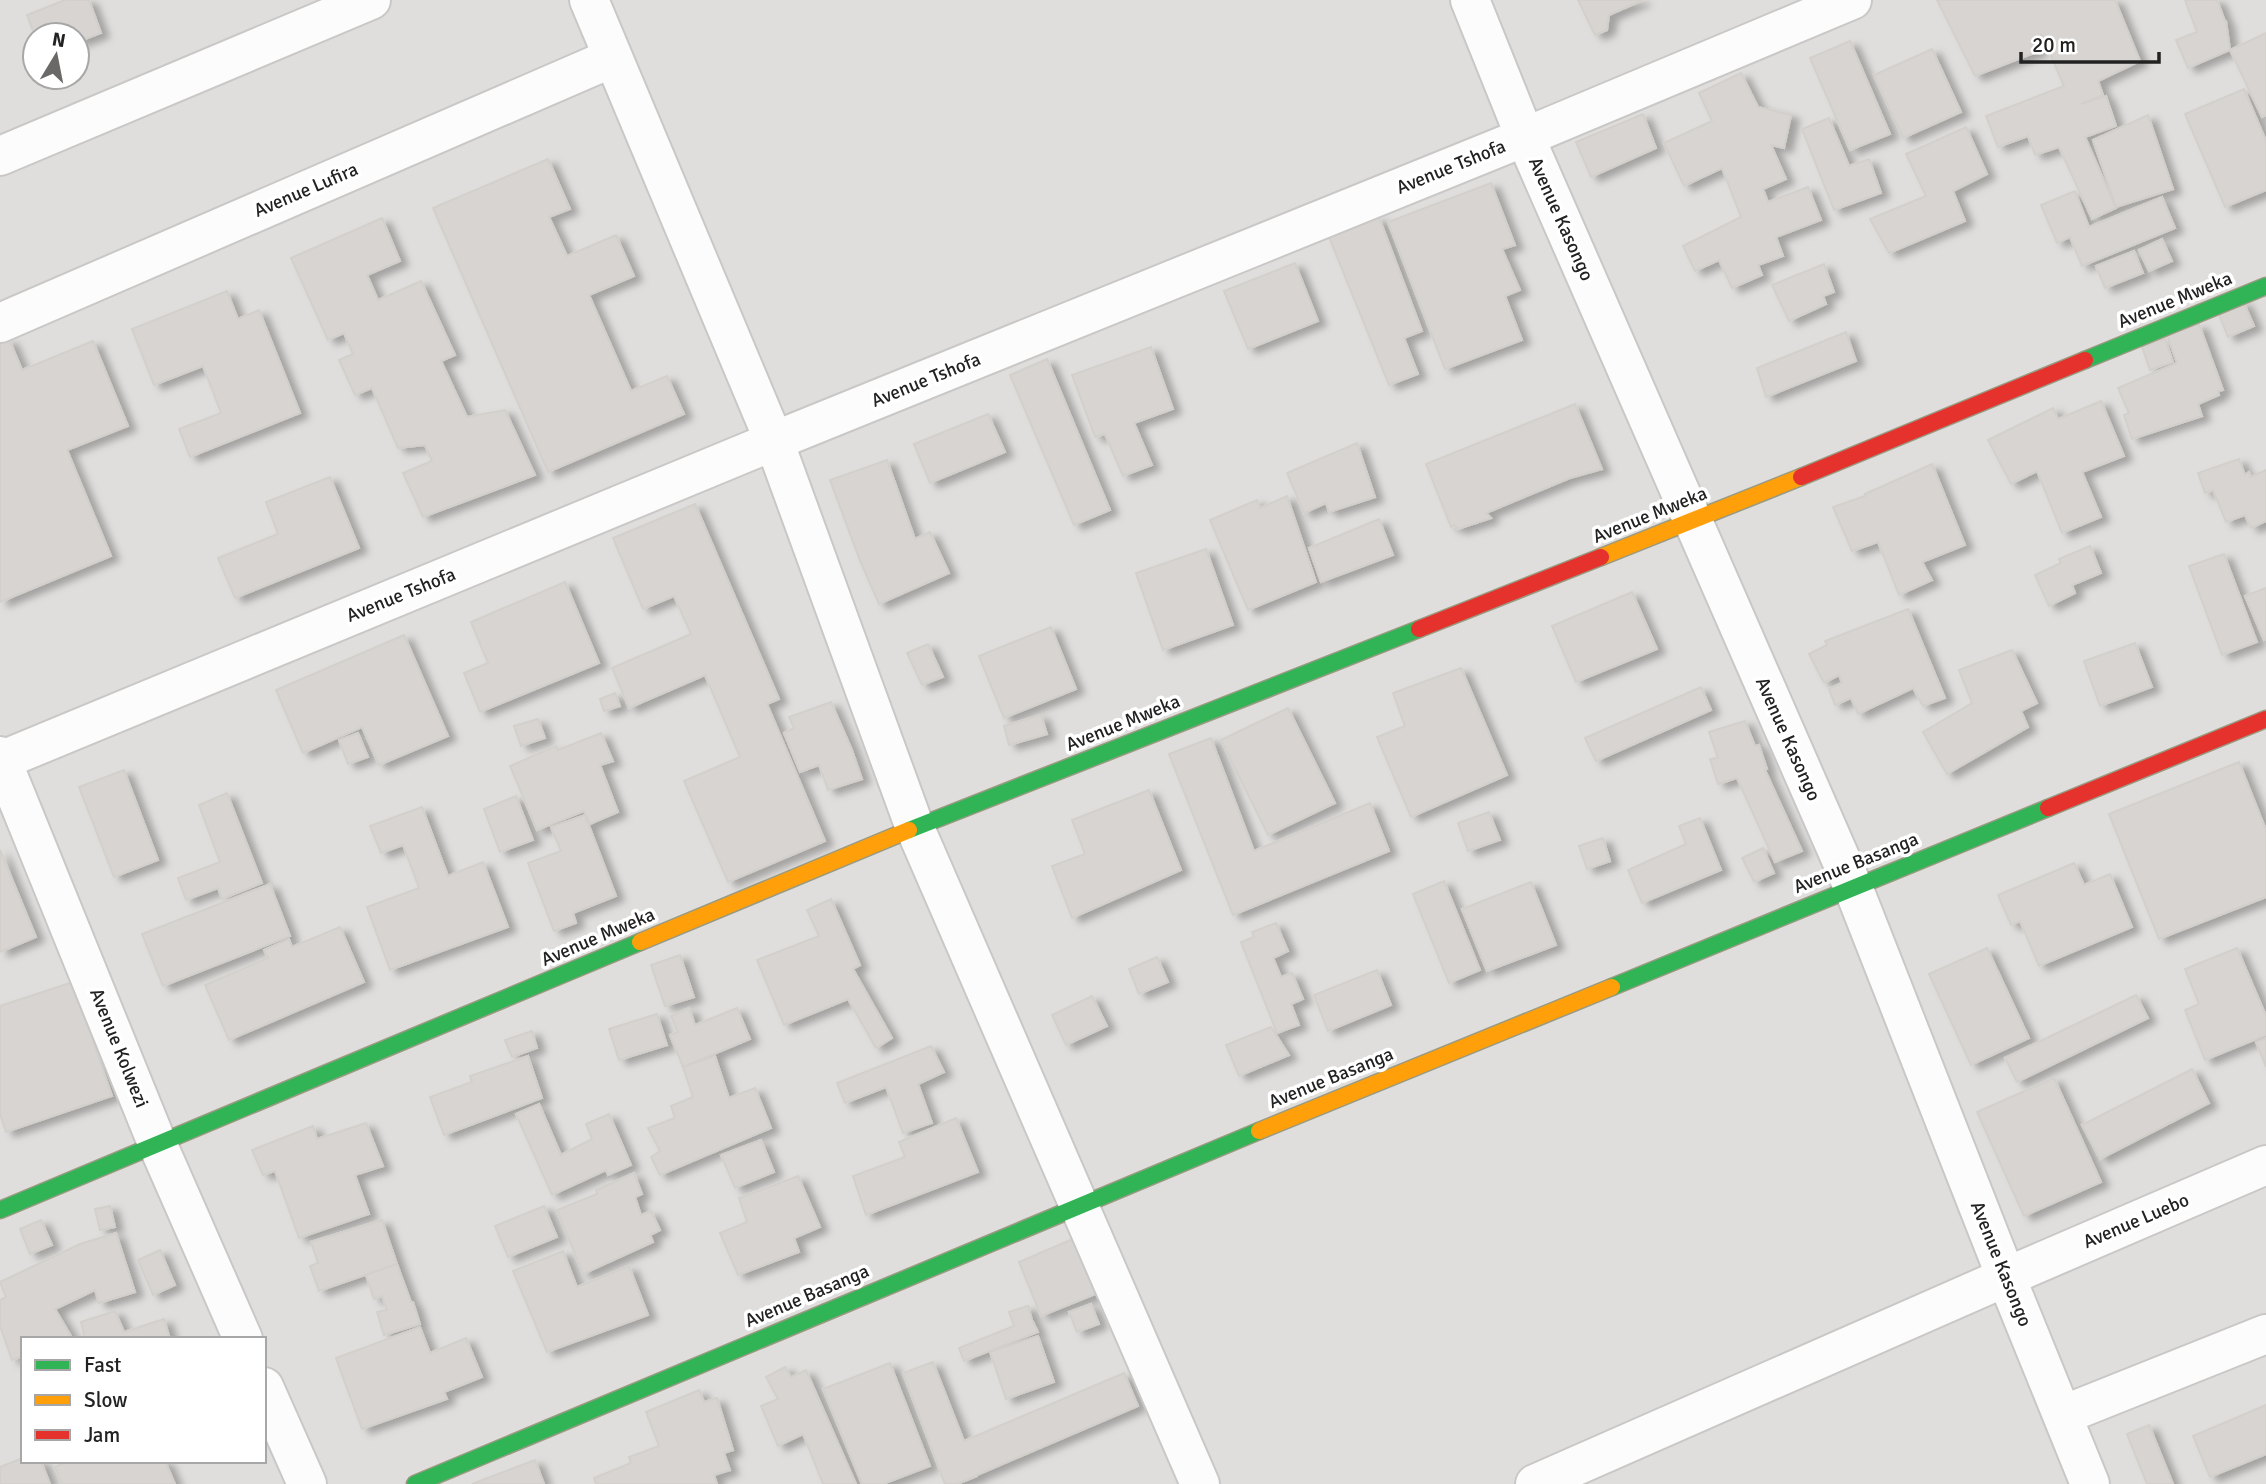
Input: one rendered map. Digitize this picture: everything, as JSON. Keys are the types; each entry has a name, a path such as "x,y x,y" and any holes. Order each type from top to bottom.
{"street":[{"path":"0,156 371,0"},
{"path":"589,0 774,441 915,828 1200,1484"},
{"name":"Avenue Kasongo","path":"1470,0 1525,137 1853,887 2090,1484"},
{"name":"Avenue Tshofa","path":"1,759 774,441 1525,137 1852,0"},
{"name":"Avenue Lufira","path":"0,323 612,58"},
{"name":"Avenue Mweka","path":"0,1210 915,828 1693,520 2266,286"},
{"name":"Avenue Basanga","path":"415,1484 1079,1205 2266,719"},
{"name":"Avenue Kolwezi","path":"1,759 157,1143 242,1337"},
{"name":"Avenue Luebo","path":"1535,1484 2266,1165"},
{"path":"2063,1415 2266,1334"},
{"path":"266,1392 307,1484"}],"shaded area":[{"path":"0,0 2266,0 2266,1484 0,1484"}],"building":[{"path":"65,0 89,0 101,33 91,37 91,21 29,21 27,15"},
{"path":"1578,0 1643,0 1609,15 1607,30 1595,35"},
{"path":"1937,0 2115,0 2140,61 2098,81 2103,95 2081,104 2106,96 2116,126 2085,137 2116,208 2092,219 2059,147 2035,155 2028,136 1998,147 1986,116 2064,86 2042,35 2033,39 2039,51 1975,76"},
{"path":"2185,0 2217,0 2226,21 2230,50 2188,68 2176,40 2197,32"},
{"path":"2266,33 2266,115 2262,117 2230,50"},
{"path":"1850,41 1890,134 1850,150 1810,58"},
{"path":"1932,49 1961,112 1903,138 1874,75"},
{"path":"1741,73 1758,107 1791,115 1784,148 1771,145 1786,179 1763,189 1768,202 1808,187 1821,220 1776,237 1783,256 1758,265 1762,275 1732,288 1719,260 1695,271 1683,246 1741,217 1722,168 1684,186 1664,143 1712,121 1699,93"},
{"path":"2244,89 2266,141 2266,190 2225,207 2185,114"},
{"path":"1643,114 1656,148 1591,177 1576,142"},
{"path":"2148,115 2173,189 2116,207 2093,140"},
{"path":"1829,118 1849,166 1869,159 1881,193 1834,210 1802,129"},
{"path":"1966,127 1987,174 1953,191 1965,221 1889,253 1870,219 1926,196 1906,154"},
{"path":"548,159 570,209 549,217 567,256 616,235 634,276 589,295 631,391 667,376 684,414 548,472 433,208"},
{"path":"1491,183 1515,245 1502,249 1520,290 1505,296 1522,340 1445,369 1388,222"},
{"path":"2075,191 2089,227 2162,197 2175,228 2082,266 2070,237 2057,243 2041,205"},
{"path":"1379,217 1422,331 1404,338 1418,374 1389,385 1329,237"},
{"path":"382,218 400,261 367,275 378,300 421,281 455,355 441,361 467,417 505,410 535,475 423,517 403,473 432,461 425,445 398,448 372,388 355,395 339,360 353,354 344,333 328,340 291,258"},
{"path":"2162,239 2172,261 2149,271 2139,250"},
{"path":"2134,251 2143,273 2105,288 2096,266"},
{"path":"1295,263 1318,321 1248,349 1224,291"},
{"path":"1824,264 1834,292 1823,296 1826,304 1789,321 1772,285"},
{"path":"227,291 238,319 259,310 300,413 190,457 179,429 221,413 203,366 154,385 132,329"},
{"path":"2243,301 2254,326 2228,337 2218,312"},
{"path":"2199,324 2223,390 2218,391 2219,395 2198,404 2202,416 2132,439 2124,415 2129,413 2118,388 2177,363 2167,335"},
{"path":"1846,332 1856,361 1766,397 1757,368"},
{"path":"2165,338 2173,362 2150,370 2142,347"},
{"path":"9,339 22,370 93,341 128,426 67,450 111,556 0,602 0,343"},
{"path":"1151,347 1173,409 1134,423 1152,465 1123,476 1105,434 1095,437 1072,375"},
{"path":"1047,359 1110,510 1074,525 1010,375"},
{"path":"2101,401 2124,456 2082,472 2101,517 2062,533 2037,471 2011,484 1988,440 2053,408 2058,419"},
{"path":"1575,404 1602,469 1570,478 1486,513 1491,518 1458,529 1454,525 1451,527 1426,464"},
{"path":"988,414 1005,452 930,483 914,444"},
{"path":"1357,443 1375,497 1329,512 1326,503 1304,513 1287,473"},
{"path":"2239,459 2245,475 2249,472 2251,477 2266,470 2266,521 2251,528 2245,515 2226,522 2213,490 2205,493 2198,473"},
{"path":"887,460 915,539 930,532 949,573 879,604 830,480"},
{"path":"1932,464 1965,545 1922,562 1932,580 1899,595 1878,542 1852,551 1833,507 1865,496"},
{"path":"330,477 359,548 235,598 218,558 278,534 266,502"},
{"path":"1287,496 1316,582 1248,610 1210,520 1257,500 1260,508"},
{"path":"695,504 779,699 767,704 825,841 728,882 684,781 740,757 705,675 629,708 612,668 691,634 674,596 643,609 613,538"},
{"path":"1379,519 1393,555 1321,582 1309,548"},
{"path":"2090,546 2101,573 2072,585 2075,593 2049,606 2035,575 2061,563 2059,559"},
{"path":"1206,549 1233,625 1163,650 1136,573"},
{"path":"2224,554 2257,642 2222,655 2189,566"},
{"path":"565,582 599,663 480,712 464,673 488,663 471,622"},
{"path":"2266,588 2266,639 2264,640 2245,596"},
{"path":"1632,592 1657,649 1576,682 1552,626"},
{"path":"1908,609 1945,698 1923,706 1913,688 1858,714 1851,698 1835,705 1829,689 1842,683 1839,675 1824,683 1809,654 1827,645 1825,641"},
{"path":"1051,627 1076,689 1004,718 979,656"},
{"path":"404,635 448,736 379,765 362,727 303,753 276,690"},
{"path":"2135,643 2152,687 2100,706 2084,661"},
{"path":"928,644 943,677 922,685 907,653"},
{"path":"2012,650 2037,703 2021,711 2028,727 1947,774 1923,732 1972,703 1959,670"},
{"path":"1461,668 1507,775 1411,817 1377,737 1405,726 1393,693"},
{"path":"1701,687 1711,710 1596,761 1585,738"},
{"path":"615,693 620,706 604,711 600,699"},
{"path":"831,702 862,779 828,790 819,765 800,772 784,733 794,728 789,717"},
{"path":"1288,708 1335,803 1268,835 1221,740"},
{"path":"1041,715 1047,734 1009,745 1004,726"},
{"path":"538,719 545,738 521,746 514,726"},
{"path":"1745,721 1755,746 1759,745 1767,769 1765,770 1802,851 1775,862 1737,778 1718,784 1710,759 1718,758 1709,732"},
{"path":"358,733 368,757 348,764 339,740"},
{"path":"601,733 613,761 600,765 618,812 590,824 584,811 537,830 510,766 556,746 558,750"},
{"path":"1211,738 1254,851 1370,803 1389,851 1233,915 1169,754"},
{"path":"2239,762 2266,830 2266,897 2159,939 2109,814"},
{"path":"124,770 158,860 114,877 79,787"},
{"path":"1149,790 1181,870 1072,918 1052,866 1085,854 1072,820"},
{"path":"227,793 262,883 222,899 218,888 186,900 178,878 220,862 199,805"},
{"path":"516,796 533,840 500,852 484,809"},
{"path":"422,807 448,876 483,862 508,927 390,970 367,907 419,888 403,845 381,853 370,826"},
{"path":"1489,812 1500,840 1468,851 1458,823"},
{"path":"585,815 616,896 573,913 576,923 554,931 528,863 561,851 551,827"},
{"path":"1700,818 1721,870 1642,903 1628,870 1686,844 1679,826"},
{"path":"1603,838 1610,861 1587,869 1579,846"},
{"path":"1763,848 1774,873 1754,882 1742,858"},
{"path":"0,850 36,937 0,952"},
{"path":"2074,863 2084,885 2110,874 2132,927 2039,966 2020,921 2011,925 1998,895"},
{"path":"1444,881 1480,970 1449,983 1413,894"},
{"path":"1531,882 1556,945 1487,971 1462,909"},
{"path":"270,884 290,936 163,986 142,934"},
{"path":"831,899 860,965 853,969 892,1038 876,1048 848,999 784,1025 757,960 819,936 807,910"},
{"path":"1276,923 1288,951 1273,958 1281,977 1292,973 1303,999 1291,1004 1299,1025 1277,1033 1241,942 1254,937 1252,932"},
{"path":"340,927 364,982 229,1040 205,985 268,958 264,950 289,939 292,947"},
{"path":"1987,948 2029,1038 1971,1065 1929,974"},
{"path":"2237,948 2266,1016 2266,1035 2205,1060 2185,1010 2199,1004 2185,969"},
{"path":"680,955 694,997 665,1006 651,965"},
{"path":"1157,957 1168,982 1139,994 1129,969"},
{"path":"1377,970 1391,1005 1328,1031 1314,995"},
{"path":"73,982 112,1096 6,1132 0,1114 0,1006"},
{"path":"2136,995 2148,1018 2017,1082 2005,1058"},
{"path":"1092,996 1107,1026 1066,1045 1052,1015"},
{"path":"689,1008 695,1025 737,1008 750,1039 683,1067 670,1035 678,1032 671,1016"},
{"path":"657,1014 667,1045 619,1060 609,1029"},
{"path":"1271,1027 1289,1055 1239,1076 1226,1045"},
{"path":"532,1031 537,1048 512,1057 505,1040"},
{"path":"2266,1038 2266,1067 2256,1042"},
{"path":"931,1046 944,1072 918,1084 932,1123 903,1133 886,1087 845,1103 837,1083"},
{"path":"528,1056 542,1098 444,1135 430,1097 472,1082 470,1076"},
{"path":"715,1056 729,1098 755,1088 771,1128 660,1175 651,1157 660,1151 648,1128 675,1118 671,1106 693,1097 683,1067"},
{"path":"2192,1069 2209,1103 2100,1159 2082,1125"},
{"path":"2054,1078 2101,1182 2024,1216 1977,1112"},
{"path":"539,1104 561,1155 592,1139 586,1124 609,1114 631,1165 608,1175 606,1170 552,1195 516,1114"},
{"path":"956,1118 978,1172 866,1215 853,1176 905,1157 899,1142"},
{"path":"366,1123 383,1166 355,1175 369,1214 299,1238 275,1171 263,1175 252,1150 313,1126 317,1139"},
{"path":"761,1140 774,1172 735,1188 721,1155"},
{"path":"634,1173 642,1194 635,1197 641,1215 651,1211 660,1230 650,1235 653,1242 583,1274 557,1210 597,1194 596,1190"},
{"path":"798,1176 820,1227 794,1238 799,1252 738,1275 720,1233 747,1222 739,1198"},
{"path":"110,1206 115,1227 100,1230 95,1209"},
{"path":"544,1206 557,1237 508,1257 495,1226"},
{"path":"41,1220 52,1245 30,1254 20,1229"},
{"path":"382,1220 397,1264 319,1291 310,1266 318,1263 311,1242"},
{"path":"116,1233 135,1292 99,1303 95,1290 55,1309 71,1336 21,1337 21,1357 12,1360 0,1326 0,1300 6,1297 0,1282 80,1244"},
{"path":"1075,1238 1098,1293 1041,1316 1019,1262"},
{"path":"160,1250 175,1285 153,1295 138,1260"},
{"path":"563,1251 577,1287 629,1266 648,1315 547,1352 513,1271"},
{"path":"397,1264 420,1324 384,1335 377,1312 387,1310 382,1296 374,1299 366,1275"},
{"path":"1091,1304 1099,1324 1077,1332 1069,1312"},
{"path":"1028,1306 1038,1332 964,1361 959,1348 1014,1326 1009,1312"},
{"path":"115,1311 124,1332 164,1319 169,1337 85,1337 81,1322"},
{"path":"420,1327 430,1353 466,1338 482,1377 444,1392 447,1399 362,1429 336,1358"},
{"path":"1038,1336 1054,1382 1006,1399 990,1352"},
{"path":"933,1362 964,1441 1124,1373 1138,1406 977,1476 957,1484 945,1484 903,1373"},
{"path":"890,1363 930,1466 883,1484 862,1484 823,1389"},
{"path":"785,1367 791,1377 806,1370 856,1484 823,1484 803,1434 778,1446 761,1406 778,1399 766,1377"},
{"path":"699,1390 704,1402 717,1398 733,1450 724,1453 730,1470 714,1475 717,1484 596,1484 594,1478 631,1463 629,1457 659,1446 646,1412"},
{"path":"2266,1405 2266,1454 2210,1477 2193,1436"},
{"path":"2149,1425 2173,1484 2147,1484 2127,1434"},
{"path":"21,1459 21,1463 42,1463 50,1484 0,1484 0,1467"},
{"path":"535,1460 544,1484 472,1484"},
{"path":"64,1463 166,1463 175,1484 62,1484 55,1467"}],"traffic: fast":[{"path":"2085,360 2266,286"},
{"path":"909,830 1419,629"},
{"path":"1612,987 2048,808"},
{"path":"0,1210 640,942"},
{"path":"415,1484 1259,1131"}],"traffic: slow":[{"path":"1601,557 1801,477"},
{"path":"640,942 909,830"},
{"path":"1259,1131 1612,987"}],"traffic: jam":[{"path":"1801,477 2085,360"},
{"path":"1419,629 1601,557"},
{"path":"2048,808 2266,719"}]}
